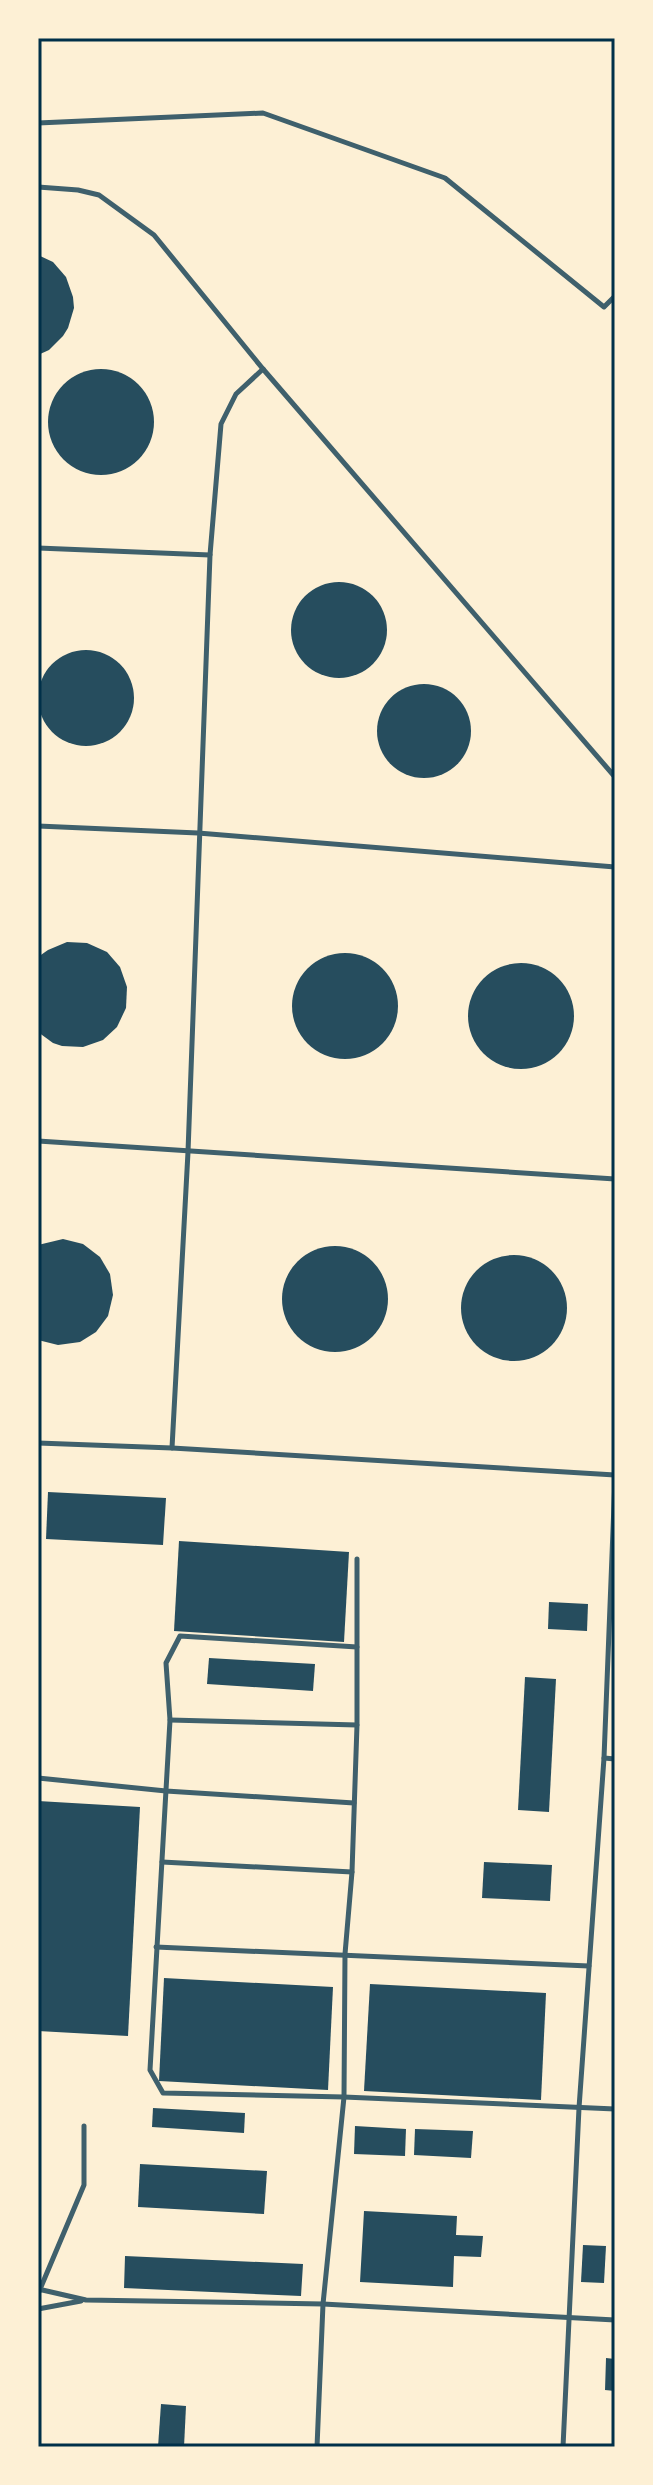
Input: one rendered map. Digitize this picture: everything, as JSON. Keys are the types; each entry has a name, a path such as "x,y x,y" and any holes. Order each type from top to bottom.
{"lane":[{"path":"38,123 263,113 445,178 604,307 615,296"},
{"path":"38,187 99,195 154,235 263,369 615,777"},
{"path":"172,1448 188,1152 210,555 221,424 236,394 263,369"},
{"path":"38,548 210,555"},
{"path":"38,826 198,833 615,867"},
{"path":"38,1141 615,1179"},
{"path":"38,1443 172,1448 615,1477 604,1758 579,2108 563,2447"},
{"path":"317,2447 323,2304 344,2097 345,1954 352,1872 357,1725 357,1559"},
{"path":"357,1647 180,1636 166,1663 170,1720 150,2070 163,2093 344,2097 615,2109"},
{"path":"170,1720 357,1725"},
{"path":"604,1758 615,1759"},
{"path":"38,1778 166,1791 354,1803"},
{"path":"162,1862 352,1872"},
{"path":"156,1947 589,1966"},
{"path":"84,2126 84,2185 38,2291 86,2300 323,2304 615,2320"},
{"path":"38,2309 86,2300"}],"building":[{"path":"38,255 53,262 66,277 74,308 63,336 49,350 38,355"},
{"path":"101,369 121,373 138,385 150,402 154,422 150,442 138,459 121,471 101,475 81,471 64,459 52,442 48,422 52,402 64,385 81,373"},
{"path":"339,582 357,586 373,596 383,612 387,630 383,648 373,664 357,674 339,678 321,674 305,664 295,648 291,630 295,612 305,596 321,586"},
{"path":"86,650 104,654 120,664 130,680 134,698 130,716 120,732 104,742 86,746 68,742 52,732 42,716 38,698 42,680 52,664 68,654"},
{"path":"415,684 433,684 458,697 468,713 471,731 468,749 458,765 433,778 415,778 390,765 377,740 377,722 390,697"},
{"path":"67,942 87,943 107,952 120,967 127,987 126,1008 117,1027 103,1040 83,1047 53,1043 38,1032 38,957"},
{"path":"345,953 365,957 382,969 394,986 398,1006 394,1026 382,1043 365,1055 345,1059 325,1055 308,1043 296,1026 292,1006 296,986 308,969 325,957"},
{"path":"521,963 541,967 558,979 570,996 574,1016 570,1036 558,1053 541,1065 521,1069 501,1065 484,1053 472,1036 468,1016 472,996 484,979 501,967"},
{"path":"63,1239 83,1244 100,1257 110,1274 113,1295 108,1316 96,1332 80,1342 58,1345 38,1340 38,1245"},
{"path":"335,1246 355,1250 372,1262 384,1279 388,1299 384,1319 372,1336 355,1348 335,1352 315,1348 298,1336 286,1319 282,1299 286,1279 298,1262 315,1250"},
{"path":"514,1255 534,1259 551,1271 563,1288 567,1308 563,1328 551,1345 534,1357 514,1361 494,1357 477,1345 465,1328 461,1308 465,1288 477,1271 494,1259"},
{"path":"48,1492 166,1498 163,1545 46,1539"},
{"path":"179,1541 349,1552 344,1642 174,1631"},
{"path":"549,1602 588,1604 587,1631 548,1629"},
{"path":"209,1658 315,1664 313,1691 207,1684"},
{"path":"525,1677 556,1679 549,1812 518,1810"},
{"path":"38,1801 140,1807 128,2036 38,2031"},
{"path":"484,1862 552,1865 550,1901 482,1898"},
{"path":"164,1978 333,1987 328,2090 159,2081"},
{"path":"370,1984 546,1993 541,2100 364,2091"},
{"path":"153,2108 245,2113 244,2133 152,2127"},
{"path":"355,2126 406,2129 405,2156 354,2154"},
{"path":"415,2129 473,2131 471,2158 414,2155"},
{"path":"140,2164 267,2171 264,2214 138,2207"},
{"path":"364,2211 457,2216 456,2235 483,2236 481,2257 454,2256 453,2287 360,2282"},
{"path":"583,2245 606,2246 604,2283 581,2282"},
{"path":"125,2256 303,2264 301,2296 124,2288"},
{"path":"606,2358 615,2359 615,2391 605,2390"},
{"path":"161,2404 186,2406 184,2447 158,2447"}]}
